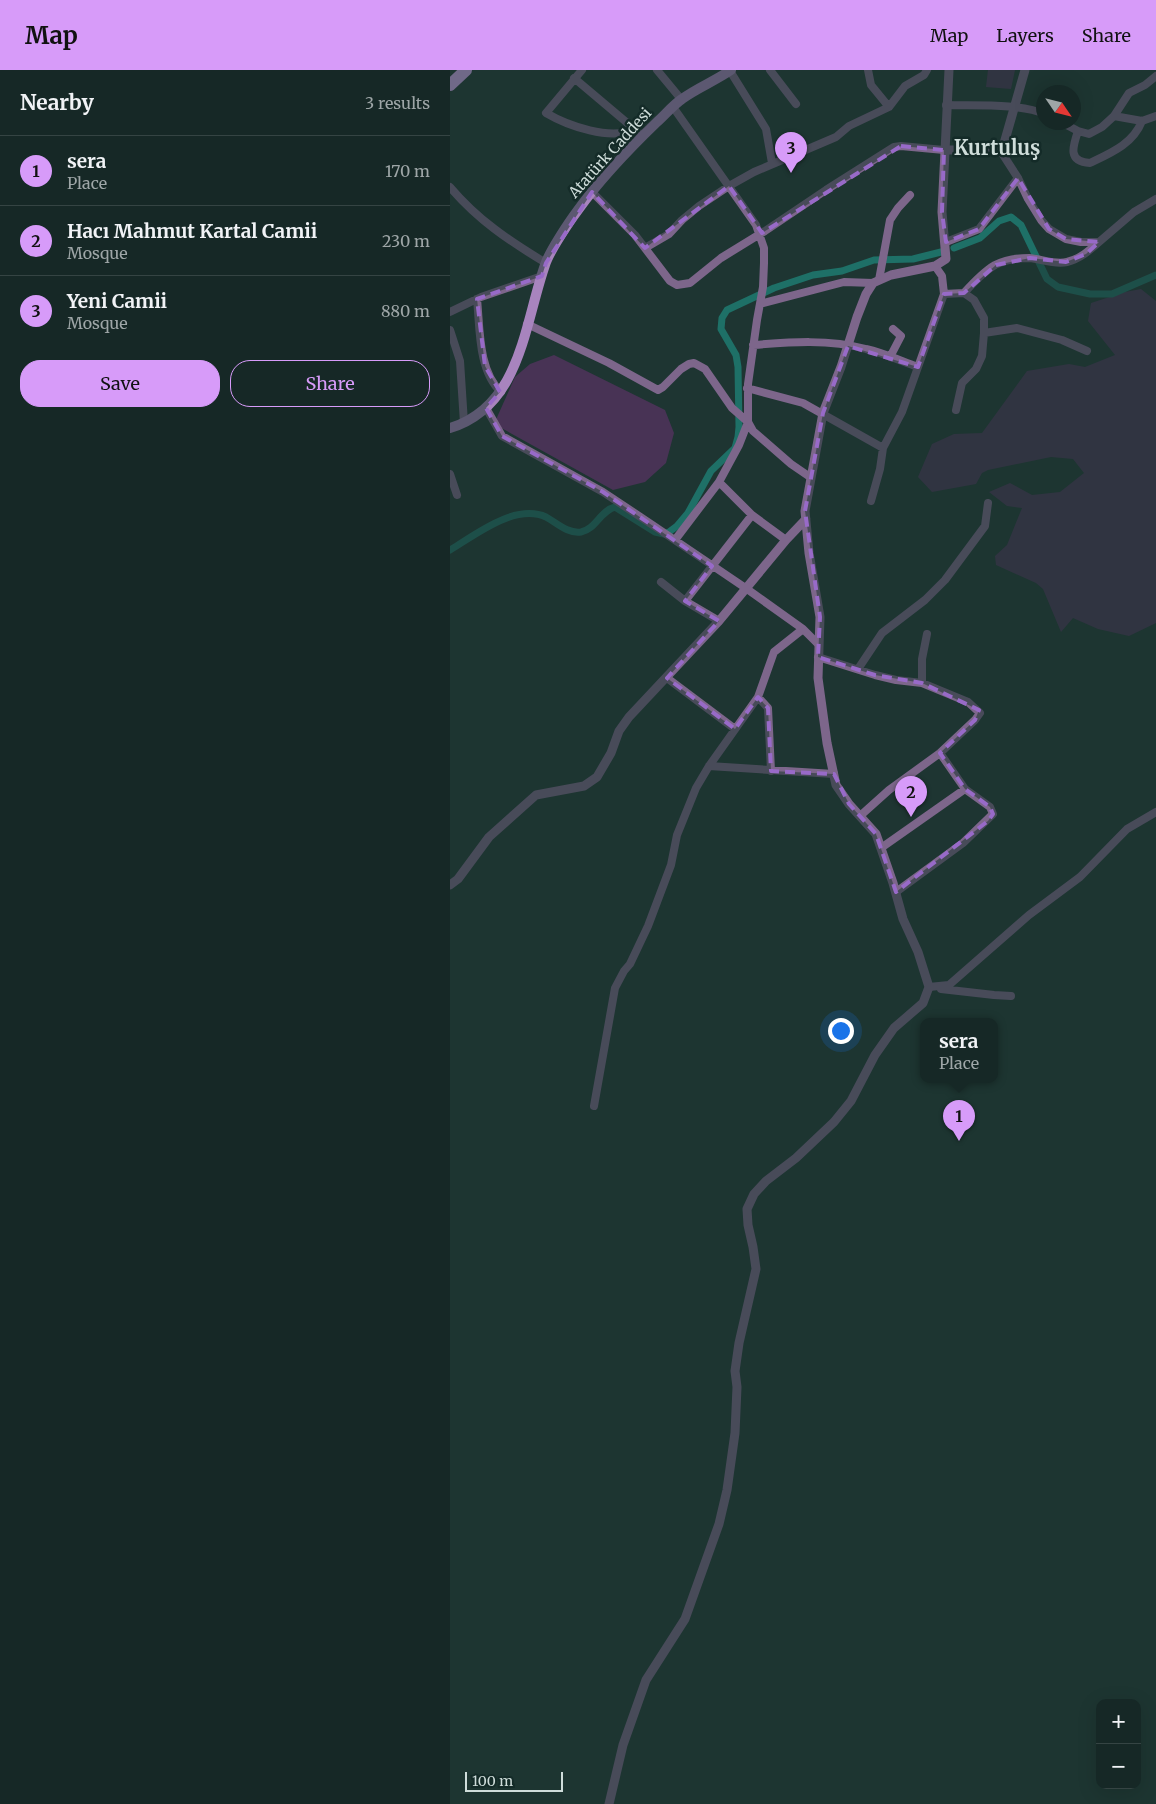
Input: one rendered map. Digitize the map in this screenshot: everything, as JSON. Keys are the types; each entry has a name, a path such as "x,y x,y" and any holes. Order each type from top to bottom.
{"highway":[{"path":"450,85 466,70"}],"main road":[{"name":"Atatürk Caddesi","path":"450,428 464,423 486,408 500,392 512,370 546,263 577,211 639,133 681,99 730,70"}],"street":[{"path":"582,70 546,113 573,126 613,134 639,133"},
{"path":"657,70 681,99"},
{"path":"730,70 766,129 772,163"},
{"path":"770,70 796,104"},
{"path":"868,70 872,85 889,107"},
{"path":"645,248 670,234 682,220 699,206 729,186 772,163 836,137 849,126 889,107 905,86 927,70"},
{"path":"760,302 844,282 876,281 891,275 935,266 946,259 942,212 949,70"},
{"path":"592,192 635,235 670,281 677,285 690,282 721,258 760,235 894,147 944,150 1000,150 1004,147 1025,70"},
{"path":"1142,121 1135,133 1121,147 1090,163 1080,161 1073,152 1072,148 1078,131 1089,134 1102,128 1114,116 1129,93 1145,85 1156,76"},
{"path":"574,78 639,133"},
{"path":"946,106 1015,108 1036,111"},
{"path":"673,107 756,225 764,248 763,287 747,388 748,422 720,482 675,540"},
{"path":"1114,116 1142,121 1156,116"},
{"path":"1000,150 1041,220 1049,229 1066,239 1081,242 1099,242"},
{"path":"946,242 979,229 1018,178"},
{"path":"450,187 465,205 490,227 546,263"},
{"path":"610,1804 623,1745 646,1680 685,1619 719,1524 727,1490 735,1433 737,1387 735,1371 739,1343 756,1269 747,1209 754,1194 766,1181 796,1158 834,1122 851,1101 875,1055 889,1034 923,1003 929,987 918,952 903,919 896,892 876,834 849,804 836,785 827,743 818,678 820,616 805,511 823,413 866,294 876,281 881,266 890,220 910,195"},
{"path":"964,293 975,280 996,265 1012,260 1030,258 1049,262 1066,262 1086,254 1134,212 1156,199"},
{"path":"871,501 880,469 883,448 902,412 944,294 942,276 935,266"},
{"path":"450,312 477,299 542,276"},
{"path":"944,294 964,293 974,300 984,318 982,356 976,369 962,383 956,410"},
{"path":"477,299 485,366 492,382 500,392"},
{"path":"527,324 609,363 658,390 681,369 694,363 705,369 732,408 748,422 753,431 791,464 810,476"},
{"path":"984,333 1017,328 1062,340 1087,351"},
{"path":"890,357 901,336 893,329"},
{"path":"450,330 460,361 464,423"},
{"path":"753,345 808,341 866,348 918,367"},
{"path":"747,388 803,403 883,448"},
{"path":"486,408 502,436 603,492 747,588 803,629 818,644"},
{"path":"450,474 458,495"},
{"path":"720,482 752,515 786,540"},
{"path":"858,669 882,633 925,600 945,580 985,526 988,503"},
{"path":"685,600 752,515"},
{"path":"450,886 458,880 489,838 536,794 584,786 597,777 611,753 619,731 629,717 719,621 786,540 806,519"},
{"path":"661,582 685,600 719,621"},
{"path":"594,1106 615,988 630,964 648,926 671,865 677,835 696,788 734,729 758,697 774,652 803,629"},
{"path":"922,683 922,659 927,634"},
{"path":"818,657 896,680 922,683 968,702 979,710 980,713 940,753 889,790 860,816"},
{"path":"667,678 734,729"},
{"path":"758,697 768,708 771,770"},
{"path":"896,892 962,843 992,814 990,807 966,789 940,753"},
{"path":"709,766 834,774"},
{"path":"882,848 966,789"},
{"path":"929,987 949,985 1029,915 1080,878 1127,829 1156,812"},
{"path":"929,987 1011,996"}],"highlighted area":[{"path":"901,146 944,150 942,212 946,242 979,229 1018,178 1049,229 1066,239 1099,242 1086,254 1066,262 1030,258 996,265 964,293 944,294 918,367 848,346 823,413 810,477 805,511 820,617 818,657 875,675 922,683 979,710 975,720 940,753 965,789 990,807 993,814 988,821 896,892 876,834 849,804 834,774 771,771 768,708 758,697 735,729 667,678 719,621 685,601 712,566 603,492 502,436 486,408 500,392 485,366 477,299 542,276 546,263 592,192 645,248 729,186 762,233"}],"shaded area":[{"path":"988,70 1015,70 1011,89 986,87"},
{"path":"1141,289 1156,301 1156,623 1129,636 1098,629 1073,618 1061,632 1043,589 1036,583 996,565 995,556 1007,545 1022,508 1007,506 989,492 1010,483 1032,495 1060,492 1084,473 1073,459 1051,457 988,470 982,473 976,484 932,492 918,477 932,444 954,434 982,433 1027,371 1069,364 1085,367 1115,355 1088,321 1091,303"},
{"path":"554,355 665,410 674,433 666,463 645,482 613,490 494,424 515,377 530,364"}],"waterway":[{"path":"954,248 980,238 999,221 1011,217 1021,225 1047,279 1058,287 1090,294 1112,294 1156,275"},
{"path":"450,550 483,529 509,517 521,514 534,514 546,517 567,530 581,532 591,527 605,512 615,507 655,532 664,534 669,532 688,513 711,471 735,448 738,437 738,367 736,355 721,329 722,318 727,310 774,288 813,275 842,271 874,260 913,259 941,252"}],"place":[{"name":"Yeni Camii","path":"791,173"},
{"name":"Hacı Mahmut Kartal Camii","path":"911,817"},
{"name":"sera","path":"959,1141"}],"district":[{"name":"Kurtuluş","path":"997,148"}]}
